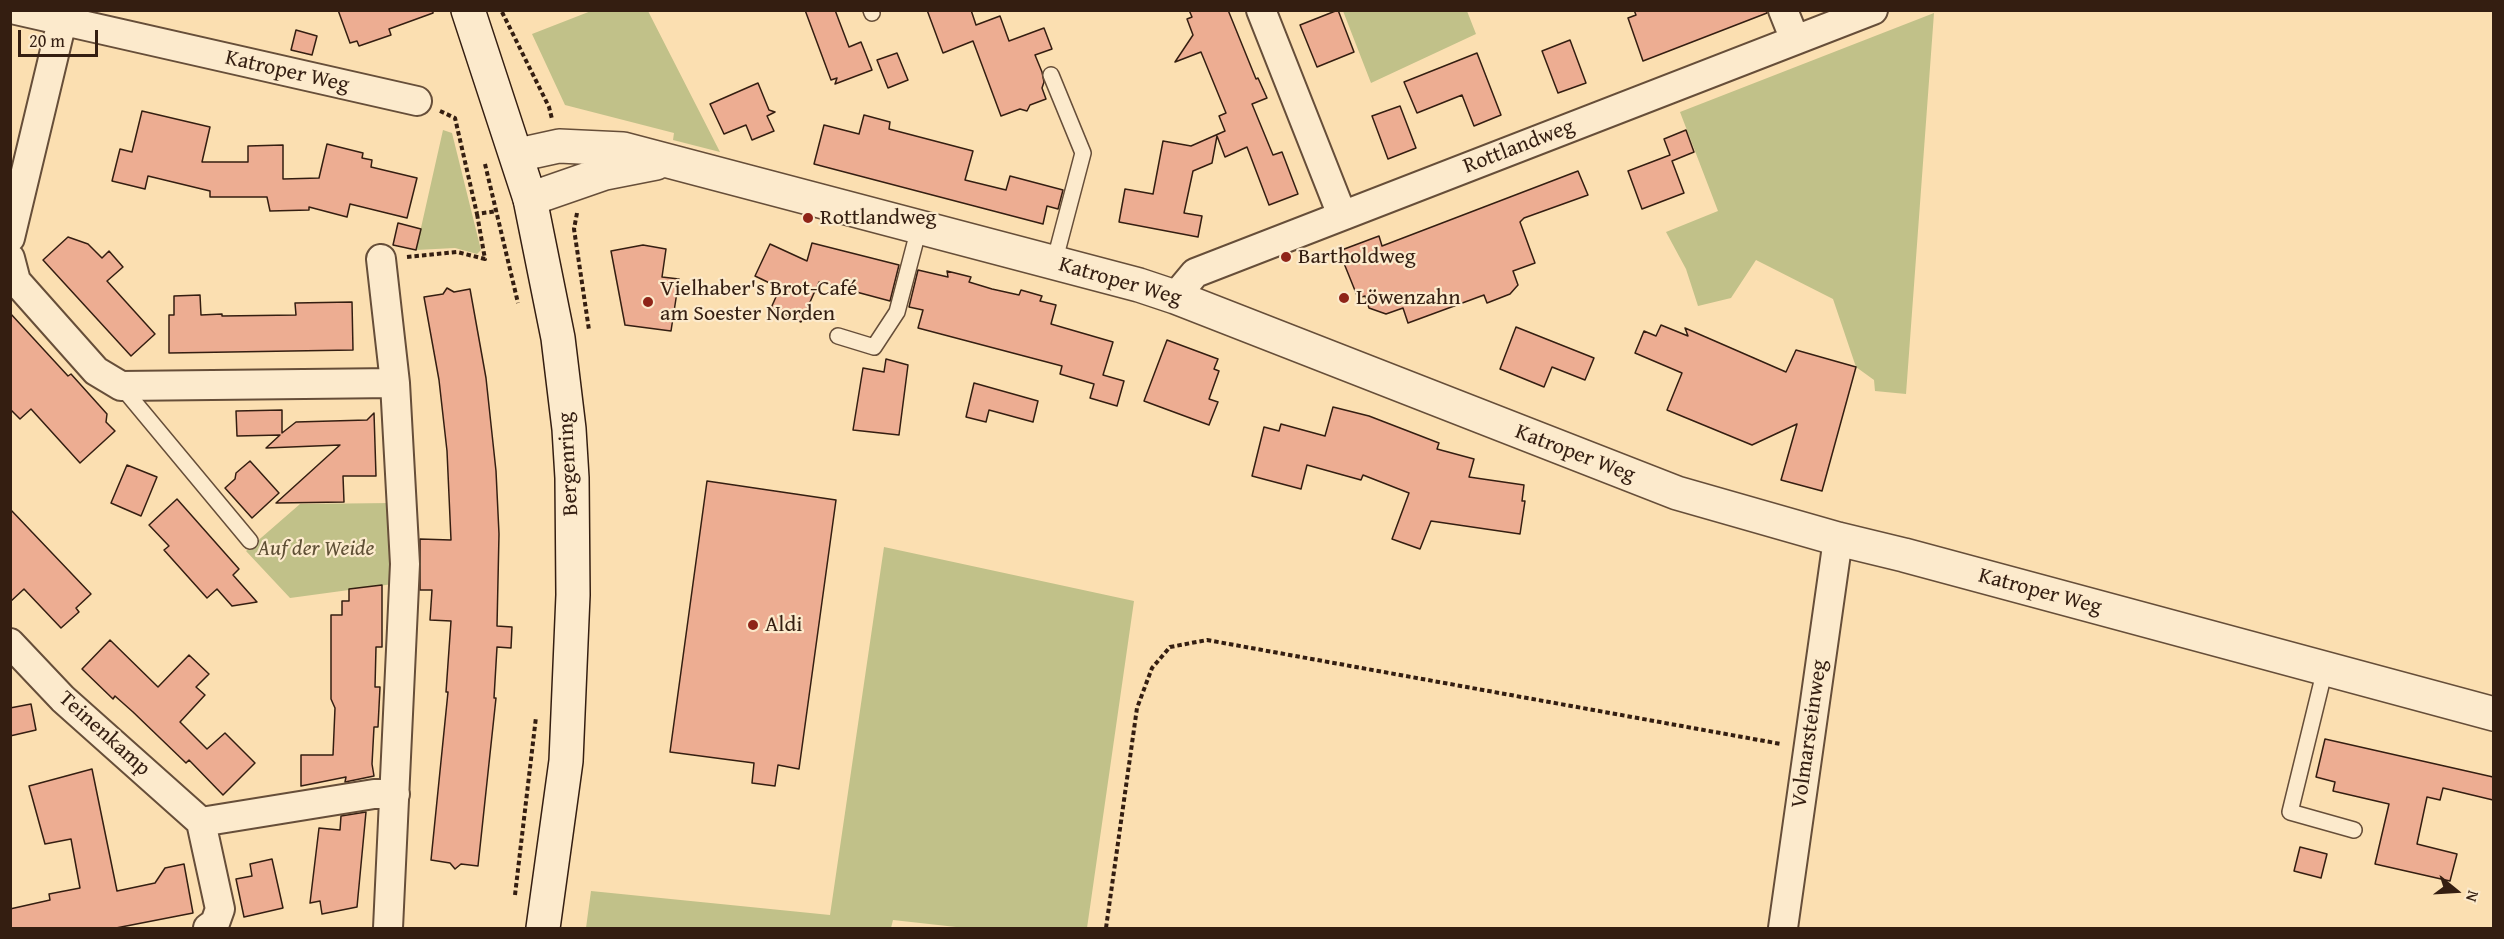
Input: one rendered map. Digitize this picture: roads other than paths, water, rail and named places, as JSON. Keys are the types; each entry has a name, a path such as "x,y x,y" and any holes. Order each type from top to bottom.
{"street":[{"name":"Katroper Weg","path":"16,10 417,101"},
{"name":"Bergenring","path":"468,10 518,155 530,199 558,338 572,478 573,595 566,761 543,928"},
{"path":"1262,10 1342,215"},
{"path":"1783,10 1795,40"},
{"name":"Rottlandweg","path":"1175,297 1195,273 1873,10"},
{"path":"10,238 62,21"},
{"name":"Katroper Weg","path":"518,155 560,146 623,149 1175,297 1677,493 1838,539 2493,714"},
{"name":"Katroper Weg","path":"530,199 605,173 667,161"},
{"path":"10,258 16,281 96,371 121,386 395,383"},
{"path":"381,259 395,383 405,564 387,928"},
{"name":"Volmarsteinweg","path":"1783,928 1838,539"},
{"name":"Teinenkamp","path":"10,643 63,699 201,822"},
{"path":"208,928 215,923 220,909 201,822 374,794 395,794"}],"lane":[{"path":"1051,75 1083,153 1054,263"},
{"path":"838,336 874,347 897,312 919,228"},
{"path":"121,386 250,541"},
{"path":"2325,669 2290,812 2354,830"}],"place":[{"name":"Rottlandweg","path":"808,218"},
{"name":"Bartholdweg","path":"1286,257"},
{"name":"Löwenzahn","path":"1344,298"},
{"name":"Vielhaber's Brot-Café am Soester Norden","path":"648,302"},
{"name":"Aldi","path":"753,625"}],"park label":[{"name":"Auf der Weide","path":"316,549"}]}
